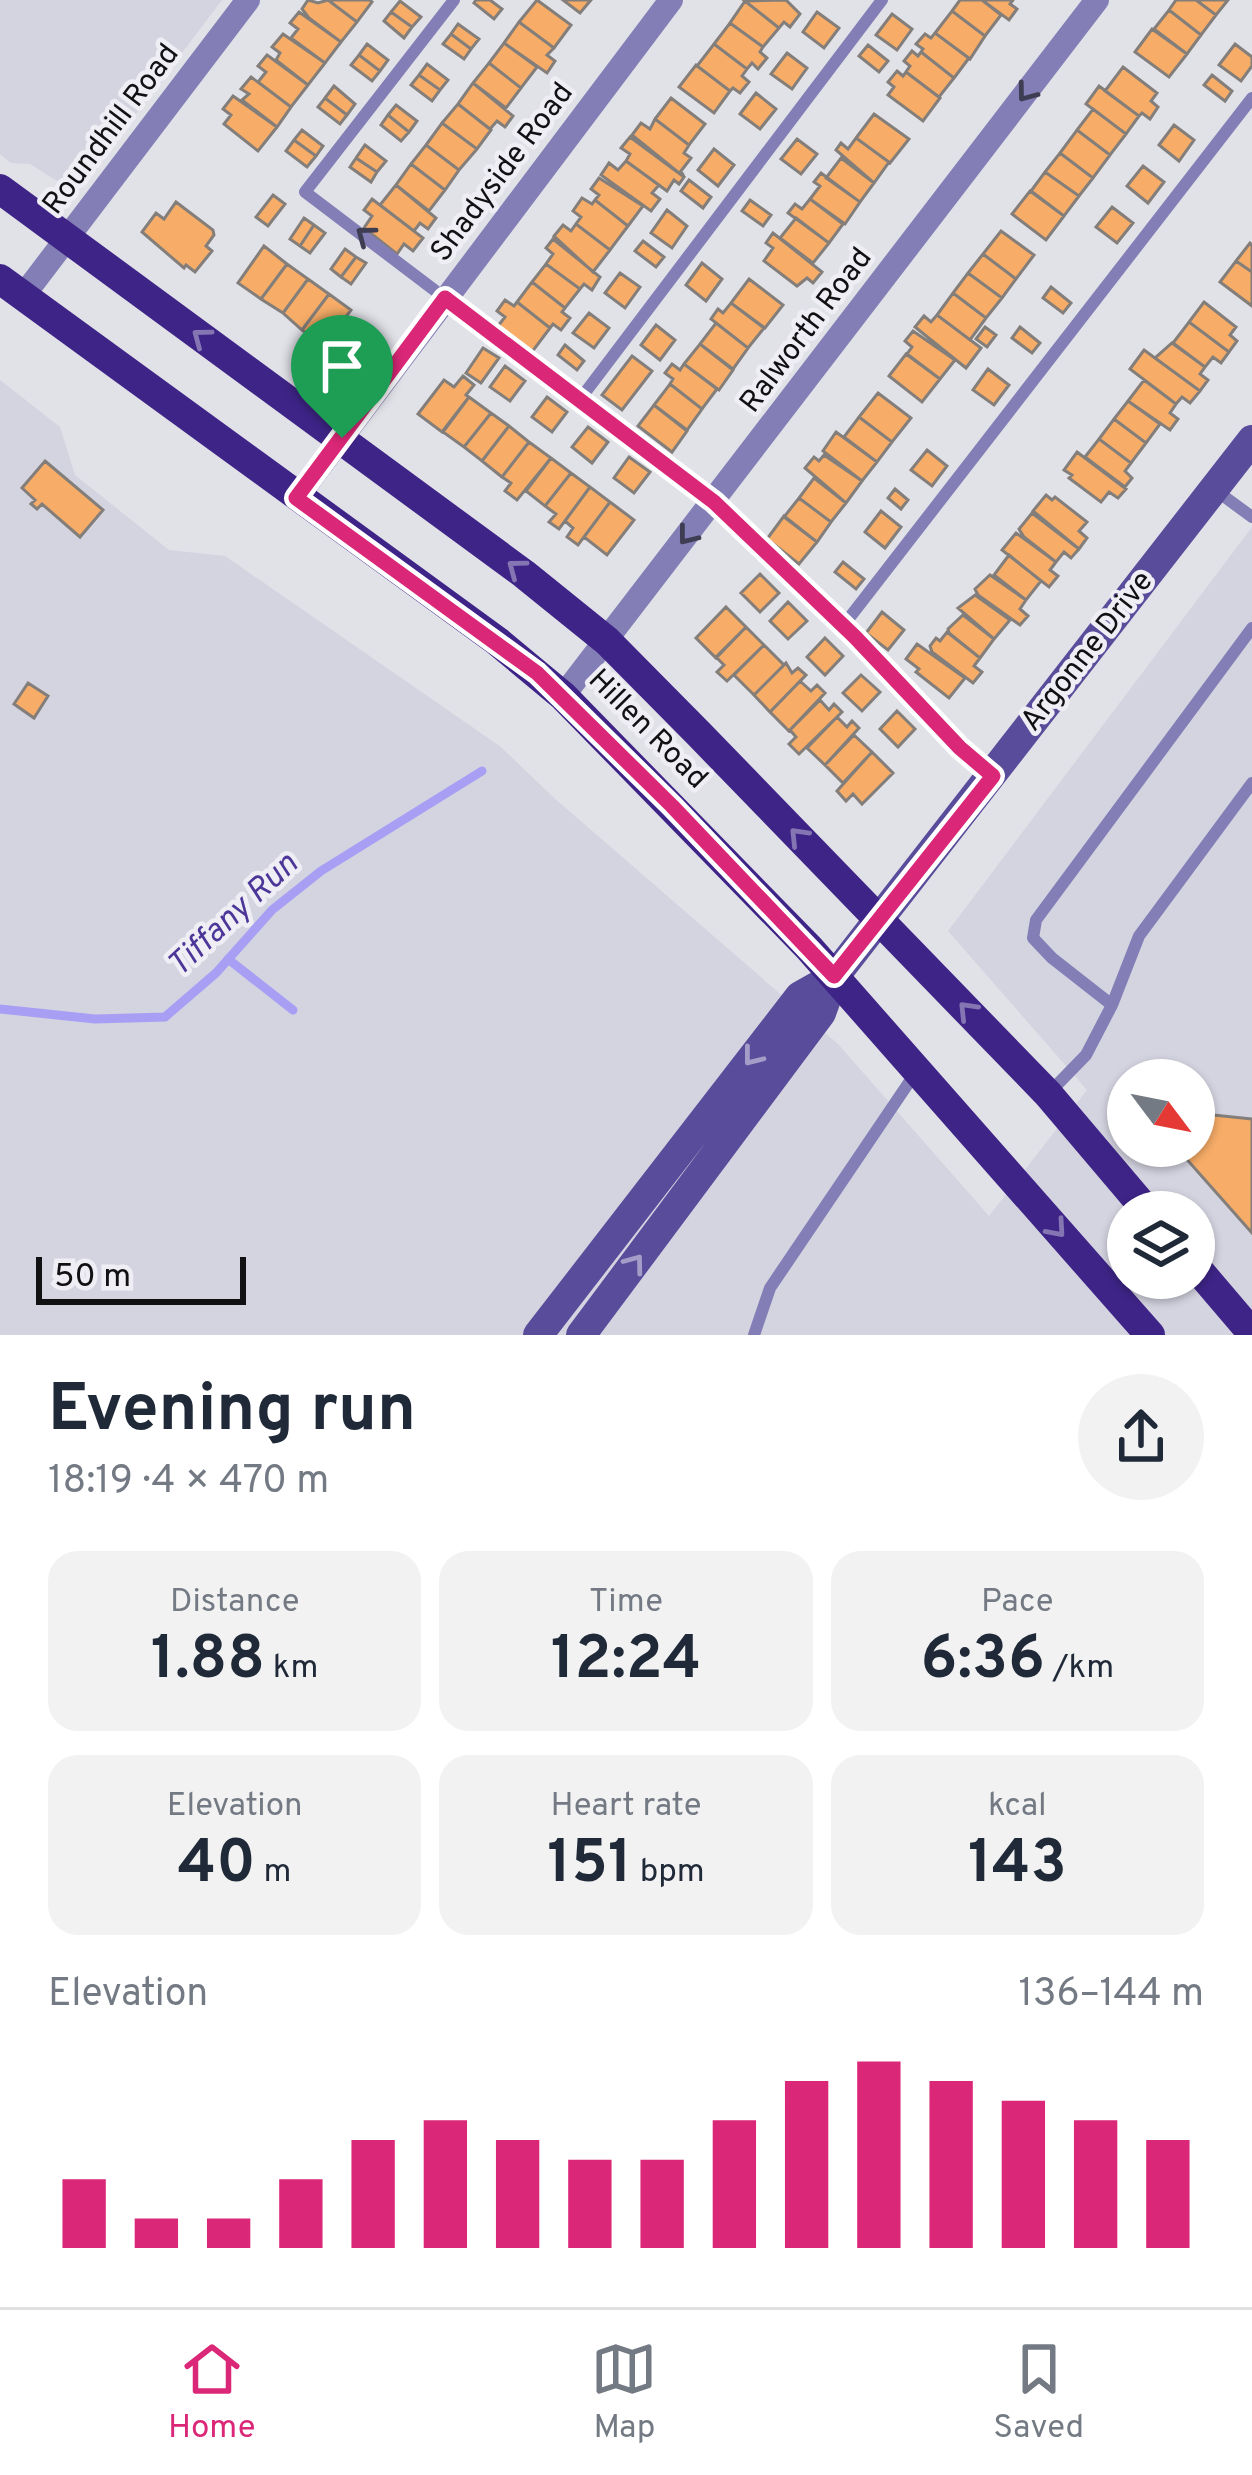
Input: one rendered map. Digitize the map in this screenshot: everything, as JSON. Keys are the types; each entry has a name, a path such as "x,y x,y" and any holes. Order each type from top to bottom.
{"main road":[{"name":"Hillen Road","path":"0,189 342,438 607,641 1048,1094 1130,1191"},
{"name":"Hillen Road","path":"12,287 497,641 563,696 834,976 1150,1335"},
{"name":"Argonne Drive","path":"581,1335 821,1013 834,976 1252,440"},
{"name":"Argonne Drive","path":"538,1335 800,996 834,976"},
{"path":"1215,1290 1252,1334"}],"street":[{"name":"Roundhill Road","path":"12,287 68,238 248,0"},
{"name":"Shadyside Road","path":"296,498 671,0"},
{"name":"Ralworth Road","path":"563,696 1097,0"}],"lane":[{"path":"454,0 305,192 714,502 993,776"},
{"path":"580,398 882,0"},
{"path":"843,626 1252,98"},
{"path":"1214,489 1252,517"},
{"path":"1112,1005 1034,938 1036,920 1252,628"},
{"path":"1048,1094 1086,1055 1139,936 1252,783"},
{"path":"754,1335 770,1288 917,1071"}],"shaded area":[{"path":"0,0 222,0 76,193 30,164 11,163 0,154"},
{"path":"0,380 60,427 75,475 169,550 225,556 501,747 838,1044 989,1216 1087,1090 948,931 1252,527 1252,1335 0,1335"}],"building":[{"path":"308,0 328,0 357,22 341,42 309,18 302,9"},
{"path":"328,0 370,0 372,2 357,22"},
{"path":"476,0 490,0 502,9 494,19"},
{"path":"537,0 571,25 554,48 519,22"},
{"path":"563,0 591,0 580,13"},
{"path":"786,0 800,14 790,27 784,22 779,28 745,1"},
{"path":"960,0 982,0 1001,15 985,36 952,11"},
{"path":"982,0 1013,0 1010,4 1017,9 1009,20"},
{"path":"1176,0 1196,0 1216,15 1201,35 1169,10"},
{"path":"1196,0 1228,0 1216,15"},
{"path":"400,1 421,17 412,27 391,12"},
{"path":"745,1 779,28 763,47 730,23"},
{"path":"1169,10 1201,35 1187,54 1154,29"},
{"path":"952,11 985,36 970,59 935,33"},
{"path":"299,12 341,42 325,63 291,38 298,29 290,23"},
{"path":"391,12 412,27 404,38 384,21"},
{"path":"817,12 839,28 824,48 803,32"},
{"path":"892,14 912,29 897,50 876,35"},
{"path":"519,22 554,48 547,55 555,61 547,73 504,43"},
{"path":"730,23 763,47 760,52 767,58 758,69 752,63 747,69 714,44"},
{"path":"458,24 479,39 471,49 451,34"},
{"path":"1152,29 1187,54 1169,77 1135,52"},
{"path":"935,33 969,58 954,78 916,44 925,34 931,38"},
{"path":"283,34 325,63 308,85 276,60 280,53 272,47"},
{"path":"451,34 471,49 464,59 443,44"},
{"path":"504,43 537,67 521,88 489,63"},
{"path":"367,44 388,60 380,71 359,55"},
{"path":"714,44 747,69 742,76 749,82 740,93 730,91 697,66"},
{"path":"1235,44 1252,57 1252,66 1241,81 1219,65"},
{"path":"868,45 888,61 879,72 859,56"},
{"path":"912,51 918,56 921,52 954,78 939,97 906,72 910,66 904,61"},
{"path":"787,53 807,68 792,89 771,74"},
{"path":"267,55 308,85 291,107 258,82 266,72 258,66"},
{"path":"359,55 380,71 372,81 351,65"},
{"path":"489,63 521,88 506,108 473,83"},
{"path":"427,64 448,80 440,90 419,75"},
{"path":"696,65 730,91 714,113 679,87"},
{"path":"1123,67 1157,93 1151,101 1158,107 1150,119 1105,91"},
{"path":"897,71 903,76 906,72 940,98 923,121 888,95 894,87 888,82"},
{"path":"419,75 440,90 432,101 411,85"},
{"path":"1212,75 1232,91 1225,101 1204,85"},
{"path":"251,77 291,107 277,127 242,100 249,94 241,89"},
{"path":"473,83 513,116 505,127 497,121 490,129 458,104"},
{"path":"334,86 355,104 347,115 325,98"},
{"path":"1099,86 1139,116 1126,134 1086,104"},
{"path":"756,93 776,109 760,129 740,114"},
{"path":"233,96 277,127 258,151 224,124 231,115 223,109"},
{"path":"325,98 347,115 340,124 318,107"},
{"path":"671,98 705,124 689,145 655,119"},
{"path":"458,104 491,130 477,149 442,123"},
{"path":"396,105 417,121 409,132 388,115"},
{"path":"1093,109 1126,134 1110,155 1077,130"},
{"path":"874,114 909,139 890,163 856,138"},
{"path":"388,115 409,132 401,141 381,125"},
{"path":"655,119 689,145 684,153 691,158 681,171 684,177 632,135 641,123 650,129"},
{"path":"442,123 477,149 459,170 426,145"},
{"path":"1174,125 1194,140 1179,161 1159,145"},
{"path":"302,130 323,146 316,156 294,140"},
{"path":"1077,130 1110,155 1093,178 1060,153"},
{"path":"630,137 684,177 679,184 674,180 667,191 626,161 630,154 621,148"},
{"path":"856,138 889,162 874,183 836,150 841,143 848,149"},
{"path":"797,139 817,154 801,174 781,159"},
{"path":"294,140 316,156 307,167 286,151"},
{"path":"365,145 386,161 377,172 356,158"},
{"path":"426,145 459,170 445,190 411,164"},
{"path":"714,149 734,165 718,186 698,170"},
{"path":"1060,153 1093,178 1079,196 1045,172"},
{"path":"356,158 377,172 371,182 350,167"},
{"path":"841,158 874,183 860,202 826,178"},
{"path":"626,161 659,185 652,193 660,199 651,211 601,175 609,163 618,170"},
{"path":"411,164 445,190 429,211 396,185"},
{"path":"1143,166 1164,182 1148,203 1127,186"},
{"path":"1045,172 1079,196 1064,216 1031,191"},
{"path":"821,173 860,202 845,224 810,199 820,186 814,182"},
{"path":"599,178 643,206 628,226 595,200 599,195 591,189"},
{"path":"689,180 711,197 703,208 681,191"},
{"path":"396,185 436,218 428,229 420,223 414,231 380,205"},
{"path":"1030,191 1064,216 1046,240 1012,214"},
{"path":"273,195 285,204 268,226 256,217"},
{"path":"582,198 592,204 595,200 628,226 610,250 576,224 581,217 573,211"},
{"path":"372,199 423,238 413,251 404,244 397,254 364,228 372,216 364,210"},
{"path":"810,199 843,224 829,243 788,213 795,204 802,209"},
{"path":"750,200 771,215 763,226 742,211"},
{"path":"176,202 213,230 206,246 212,251 195,272 142,232 156,213 164,219"},
{"path":"1112,207 1133,223 1117,243 1096,227"},
{"path":"667,210 687,226 672,248 651,233"},
{"path":"304,218 314,225 300,246 290,239"},
{"path":"796,218 829,243 813,263 780,238"},
{"path":"576,224 610,250 593,272 554,236 563,225 571,231"},
{"path":"314,225 325,233 310,253 300,246"},
{"path":"1001,231 1034,255 1016,279 983,254"},
{"path":"773,233 822,272 813,283 807,278 797,286 764,261 773,248 766,243"},
{"path":"553,239 600,277 592,290 584,284 580,289 546,264 553,254 546,248"},
{"path":"643,241 664,257 656,267 635,251"},
{"path":"1252,245 1252,272 1236,261"},
{"path":"264,246 287,264 261,299 238,283"},
{"path":"345,249 356,257 341,277 331,269"},
{"path":"983,254 1016,279 1002,298 968,273"},
{"path":"356,257 366,263 351,284 341,277"},
{"path":"1236,261 1252,272 1252,306 1220,282"},
{"path":"702,263 722,279 706,301 686,285"},
{"path":"287,264 308,279 283,313 261,299"},
{"path":"546,264 580,289 565,308 532,282"},
{"path":"620,273 640,287 625,308 605,293"},
{"path":"968,273 1002,298 986,318 953,293"},
{"path":"308,279 329,294 302,330 283,313"},
{"path":"749,279 783,305 765,328 731,303"},
{"path":"532,282 565,308 562,312 570,318 561,330 553,324 550,328 517,302"},
{"path":"1051,287 1071,303 1063,313 1043,298"},
{"path":"953,293 986,318 970,340 937,315"},
{"path":"329,294 351,310 324,346 302,330"},
{"path":"505,300 514,306 517,302 550,328 532,352 498,326 505,317 497,311"},
{"path":"1204,302 1236,327 1230,335 1237,341 1229,352 1189,322"},
{"path":"731,303 764,328 748,348 711,319"},
{"path":"589,313 609,328 594,348 573,333"},
{"path":"937,315 981,348 966,368 915,327 924,316 931,322"},
{"path":"1189,322 1229,352 1221,363 1213,357 1205,367 1173,343"},
{"path":"716,323 748,348 733,369 700,344"},
{"path":"656,325 675,340 660,360 641,345"},
{"path":"985,327 996,335 987,347 976,339"},
{"path":"1020,327 1040,343 1032,353 1012,338"},
{"path":"913,331 955,360 940,379 907,354 912,347 905,341"},
{"path":"1172,343 1205,367 1200,374 1208,380 1200,391 1155,358"},
{"path":"700,344 733,370 719,390 684,364"},
{"path":"565,345 584,361 577,370 558,355"},
{"path":"483,348 499,358 481,383 466,373"},
{"path":"1144,350 1200,391 1190,403 1182,397 1176,404 1130,369"},
{"path":"906,354 940,379 922,402 889,376"},
{"path":"632,356 652,371 622,410 602,395"},
{"path":"672,364 680,370 684,364 717,389 702,409 670,384 673,379 665,373"},
{"path":"505,366 525,381 510,401 490,387"},
{"path":"988,369 1009,385 994,405 973,390"},
{"path":"463,376 474,385 442,432 418,414 444,380 454,387"},
{"path":"1144,380 1176,404 1170,413 1178,419 1170,430 1128,401"},
{"path":"670,384 702,409 687,430 654,405"},
{"path":"878,393 911,418 892,442 859,417"},
{"path":"469,397 491,413 464,447 443,432"},
{"path":"547,397 567,412 552,432 532,417"},
{"path":"1128,401 1160,424 1146,443 1114,419"},
{"path":"654,405 687,431 672,452 638,426"},
{"path":"491,413 509,426 482,461 464,447"},
{"path":"859,417 892,442 877,462 844,437"},
{"path":"1114,419 1146,443 1131,463 1099,439"},
{"path":"509,426 529,442 502,477 482,461"},
{"path":"588,427 608,442 592,463 572,447"},
{"path":"836,432 877,462 862,481 823,451"},
{"path":"1099,439 1131,463 1125,471 1132,478 1125,487 1085,457"},
{"path":"529,442 551,458 517,500 505,491 511,483 502,477"},
{"path":"927,450 947,466 932,486 911,470"},
{"path":"1077,452 1126,489 1118,498 1109,492 1101,502 1069,478 1072,475 1064,470"},
{"path":"824,455 862,481 846,503 805,468 814,457 819,461"},
{"path":"629,457 650,472 634,493 614,478"},
{"path":"551,458 571,473 545,506 526,491"},
{"path":"45,461 103,510 80,537 42,504 37,509 31,504 35,500 22,488"},
{"path":"571,473 590,487 559,529 549,522 556,514 545,506"},
{"path":"814,478 846,503 831,522 799,498"},
{"path":"590,487 610,502 578,545 567,537 573,528 565,521"},
{"path":"895,489 908,500 901,509 888,498"},
{"path":"1046,495 1087,522 1079,531 1087,538 1079,549 1033,511"},
{"path":"799,498 831,522 817,542 784,517"},
{"path":"610,502 634,520 607,555 584,537"},
{"path":"881,511 901,527 885,548 865,532"},
{"path":"1032,513 1079,549 1071,558 1064,552 1056,562 1024,537 1019,529"},
{"path":"784,516 817,542 799,564 767,539"},
{"path":"1016,533 1056,562 1050,570 1058,576 1049,587 1002,550"},
{"path":"1009,555 1041,581 1026,600 994,575"},
{"path":"843,562 864,579 856,589 835,572"},
{"path":"760,574 779,593 760,612 741,593"},
{"path":"990,575 1026,600 1020,609 1028,616 1020,625 978,595 975,589"},
{"path":"975,595 1010,620 994,639 958,608"},
{"path":"788,602 807,621 788,639 770,621"},
{"path":"726,607 746,627 716,658 696,638"},
{"path":"882,612 904,630 888,650 866,633"},
{"path":"963,615 994,639 980,658 949,633"},
{"path":"746,627 764,645 727,681 717,672 724,665 716,657"},
{"path":"947,632 980,658 974,666 982,672 973,683 932,652 936,638 940,641"},
{"path":"825,638 843,656 825,675 807,657"},
{"path":"917,644 965,678 949,698 906,659"},
{"path":"764,645 784,665 754,695 734,675"},
{"path":"786,663 792,673 798,668 806,675 770,712 754,695"},
{"path":"861,675 880,692 862,711 843,693"},
{"path":"800,681 811,691 817,685 825,693 789,731 770,712"},
{"path":"28,683 48,696 34,718 14,704"},
{"path":"820,700 829,710 834,704 842,712 799,754 789,744 796,737 790,730"},
{"path":"897,711 915,729 898,747 880,729"},
{"path":"837,717 847,727 852,721 859,728 825,765 807,748"},
{"path":"854,735 872,752 843,783 825,765"},
{"path":"872,752 893,773 862,804 853,794 846,801 837,791"},
{"path":"1215,1115 1252,1119 1252,1233 1194,1167 1215,1167"}],"waterway":[{"name":"Tiffany Run","path":"0,1009 95,1019 165,1017 216,973 272,910 321,871 482,771"},
{"path":"228,959 293,1010"}],"route":[{"path":"445,298 714,502 993,776 834,976 563,696 497,641 296,498 342,438 445,298"}]}
